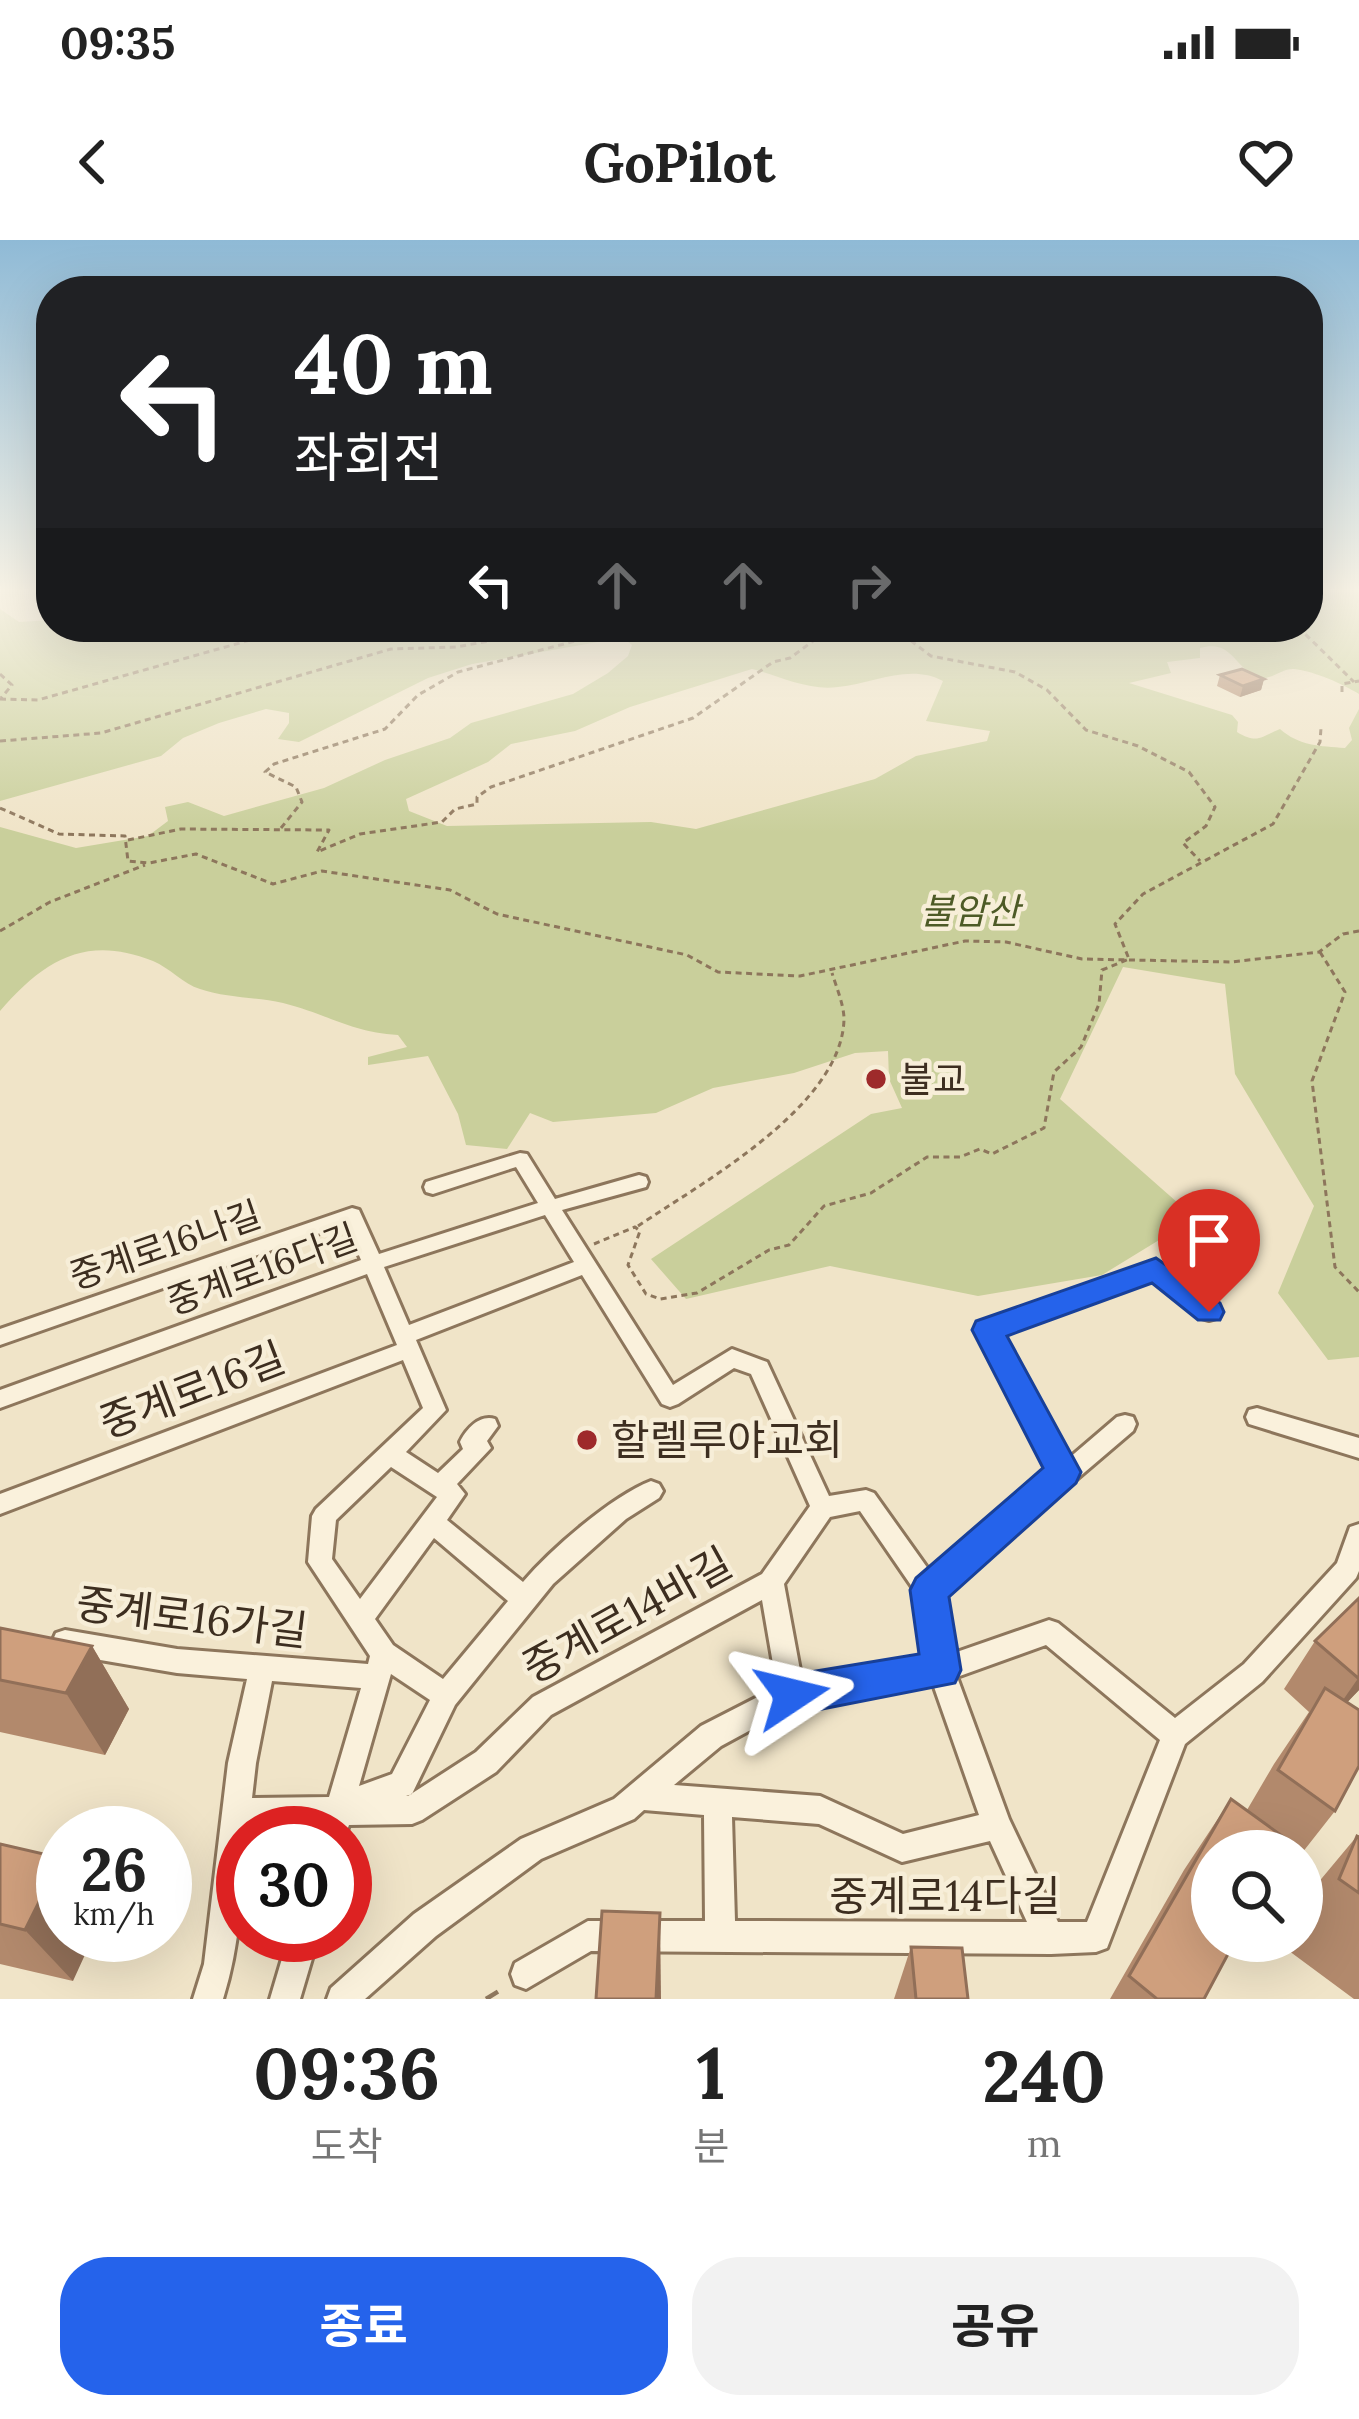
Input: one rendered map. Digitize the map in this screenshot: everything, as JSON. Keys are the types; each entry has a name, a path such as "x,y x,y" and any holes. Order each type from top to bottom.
{"street":[{"path":"434,1187 520,1159 670,1399 732,1358 759,1368 823,1508 866,1500 929,1590 941,1670 997,1825 1051,1939"},
{"name":"중계로16다길","path":"0,1399 373,1263 639,1182"},
{"name":"중계로16나길","path":"0,1337 352,1215 373,1263"},
{"name":"중계로16길","path":"0,1504 408,1341 582,1262"},
{"path":"340,1806 380,1666 360,1619 320,1562 324,1516 435,1410 373,1263"},
{"path":"1064,1472 988,1330 1156,1270 1209,1312"},
{"path":"1256,1417 1359,1448"},
{"path":"929,1590 1125,1424"},
{"path":"440,1486 480,1448 471,1442 487,1426"},
{"path":"360,1619 453,1494 389,1454"},
{"path":"362,1806 402,1784 446,1696 559,1564 618,1512 651,1491"},
{"name":"중계로14바길","path":"372,1815 412,1810 486,1762 542,1706 771,1582 823,1508"},
{"path":"432,1522 526,1600"},
{"path":"342,1999 425,1925 532,1849 624,1809 711,1736 792,1695 941,1670 1048,1632 1174,1735 1253,1673 1347,1570 1359,1535"},
{"path":"771,1582 792,1695"},
{"name":"중계로16가길","path":"44,1638 177,1661 262,1668 380,1666"},
{"path":"380,1666 446,1696"},
{"path":"237,1806 262,1668"},
{"name":"중계로14다길","path":"526,1974 588,1936 1096,1937 1174,1735"},
{"path":"640,1796 820,1810 902,1848 997,1825"},
{"path":"718,1802 720,1937"},
{"path":"208,1999 219,1962"},
{"path":"286,1999 296,1962"}],"path":[{"path":"0,699 38,700 147,669"},
{"path":"0,742 63,740 100,733 321,669"},
{"path":"278,830 302,802 296,788 266,772 274,764 385,729 418,694 469,669"},
{"path":"0,808 59,834 110,833 127,841 181,829 329,830 317,852 360,834 442,822 455,809 477,804 476,796 491,787 693,718 763,669"},
{"path":"1001,669 1016,672 1047,690 1086,730 1138,746 1189,772 1215,807 1206,826 1183,843 1200,860"},
{"path":"0,674 12,685 0,699"},
{"path":"1342,692 1342,684 1357,681"},
{"path":"1129,959 1115,924 1122,912 1200,860 1248,841 1273,824 1304,763 1321,742 1321,728"},
{"path":"127,841 124,855 128,861 149,863"},
{"path":"0,931 50,902 149,863 196,854 273,884 322,871 450,890 496,914 687,955 718,972 800,976 965,941 1006,942 1082,959 1232,962 1319,952 1343,934 1359,931"},
{"path":"1319,952 1345,992 1312,1081 1315,1135 1335,1268 1359,1292"},
{"path":"635,1227 640,1231 628,1265 643,1281 646,1294 660,1299 697,1293 769,1250 789,1245 824,1205 871,1193 927,1157 960,1157 980,1149 992,1154 1045,1128 1054,1072 1081,1047 1099,1004 1102,970 1129,959"},
{"path":"582,1262 602,1237 635,1227 769,1136 824,1082 844,1019 832,971"}],"green space":[{"name":"불암산","path":"0,669 456,669 428,678 299,742 278,739 289,723 289,713 266,709 183,738 161,756 0,801"},
{"name":"불암산","path":"613,669 752,669 630,707 575,731 511,744 488,762 406,799 409,811 447,826 651,822 696,829 875,779 916,756 987,741 990,731 926,721 943,681 930,676 904,674 827,688 752,669 1170,669 1171,673 1129,683 1232,715 1238,722 1237,732 1244,736 1255,739 1280,729 1302,742 1345,748 1352,740 1349,728 1359,709 1359,1357 1328,1360 1278,1293 1314,1206 1235,1074 1225,984 1123,967 1060,1099 1195,1218 1102,1275 978,1296 830,1266 686,1299 651,1259 871,1114 902,1108 889,1079 888,1051 855,1053 794,1073 713,1088 656,1113 553,1122 530,1113 507,1149 466,1145 458,1114 428,1056 368,1065 368,1057 407,1047 398,1035 352,1026 283,1003 200,989 159,964 129,953 107,950 68,957 33,978 0,1011 0,827 76,848 148,836 168,821 165,807 188,802 224,816 324,788 450,738 471,723 573,694"},
{"name":"불암산","path":"1245,669 1289,669 1266,678"},
{"name":"불암산","path":"1290,669 1359,669 1359,694 1328,679"}],"building":[{"path":"1242,669 1264,679 1243,686 1220,675"},
{"path":"1359,1598 1359,1677 1358,1678 1315,1641"},
{"path":"0,1628 92,1646 66,1693 0,1680"},
{"path":"1325,1688 1359,1710 1359,1766 1335,1811 1278,1770"},
{"path":"1231,1799 1274,1830 1213,1830"},
{"path":"1359,1837 1359,1893 1339,1879"},
{"path":"0,1844 36,1852 36,1908 25,1930 0,1924"},
{"path":"1191,1868 1191,1962 1224,1962 1204,1999 1157,1999 1129,1976"},
{"path":"602,1911 660,1913 656,1999 596,1999"},
{"path":"911,1947 962,1948 968,1999 916,1999"}],"place":[{"name":"불교","path":"876,1079"},
{"name":"할렐루야교회","path":"587,1440"}],"route":[{"path":"792,1695 941,1670 929,1590 1064,1472 988,1330 1156,1270 1209,1312"}]}
